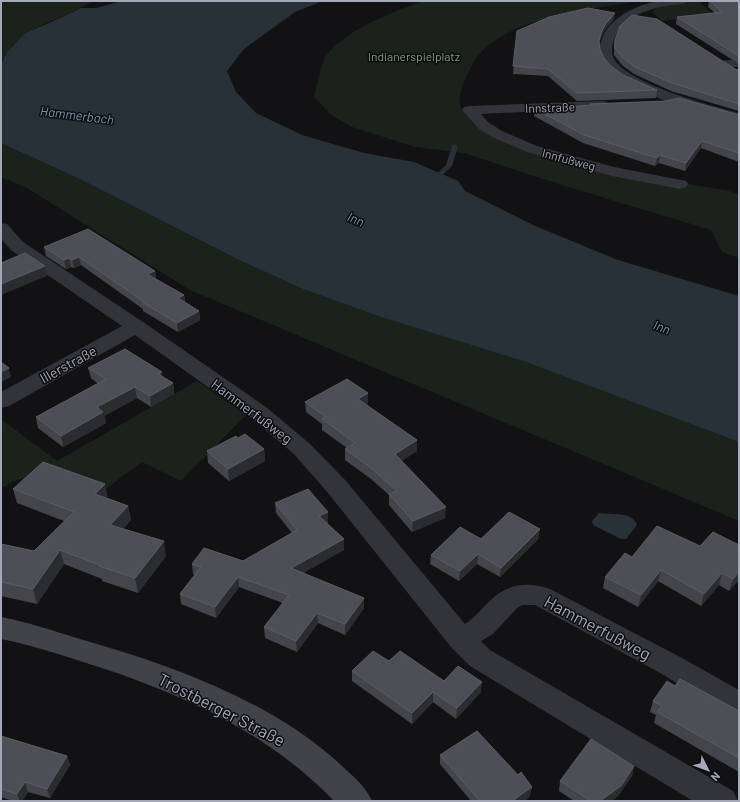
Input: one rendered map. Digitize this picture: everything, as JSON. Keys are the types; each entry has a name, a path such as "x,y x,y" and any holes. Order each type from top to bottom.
{"main road":[{"name":"Trostberger Straße","path":"1,628 85,651 151,672 202,694 248,718 303,752 324,769 356,801"}],"street":[{"path":"682,1 665,3 647,13 625,19 612,30 608,39 606,50 607,58 612,65 627,77 642,85 678,100 739,118"},
{"path":"713,56 733,64 739,72"},
{"path":"649,104 678,100"},
{"name":"Innstraße","path":"469,110 619,105"},
{"name":"Innfußweg","path":"469,110 483,125 496,134 525,146 612,170 680,184"},
{"name":"Hammerfußweg","path":"1,228 9,249 136,326 258,412 302,449 337,487 461,639 480,658 722,801"},
{"name":"Illerstraße","path":"1,402 136,326"},
{"name":"Hammerfußweg","path":"461,639 482,627 514,596 527,594 540,596 672,666 739,705"}],"green space":[{"path":"1,1 93,1 26,34 8,51 1,65"},
{"name":"Indianerspielplatz","path":"424,1 641,1 581,10 560,15 519,28 501,36 486,47 478,56 465,80 461,91 460,104 466,115 490,133 502,141 528,151 604,170 725,190 739,194 739,258 722,252 711,230 565,186 464,153 415,147 352,127 331,115 314,97 326,56 345,38 371,22"},
{"path":"687,2 699,2 714,15 662,21 652,12 657,7"},
{"path":"1,143 82,180 237,259 303,289 381,317 526,362 739,442 739,521 190,290 27,188 1,177"},
{"path":"197,381 246,415 181,481 142,462 104,490 46,472 17,480 1,488 1,419 57,461"}],"water":[{"path":"122,1 323,1 295,12 244,49 227,71 236,92 256,113 302,135 364,153 414,162 458,181 465,191 533,225 618,260 739,296 739,442 526,362 381,317 303,289 237,259 82,180 1,143 1,65 7,52 24,34 81,8 96,8"},
{"path":"599,513 621,514 631,518 637,525 626,539 621,539 593,525 592,521"}],"building":[{"path":"710,1 739,1 739,56 677,17 722,12"},
{"path":"588,8 615,13 605,25 599,41 600,49 604,58 611,66 623,75 657,90 577,93 548,69 513,66 517,31 549,17"},
{"path":"632,15 657,19 735,69 739,70 739,104 672,83 635,67 623,58 615,48 615,40 620,26"},
{"path":"679,98 739,115 739,153 702,141 686,163 660,155 657,158 584,135 535,109 592,105 590,104 666,101"},
{"path":"88,229 155,271 147,274 184,295 178,298 199,311 177,323 142,302 143,301 79,257 72,260 69,258 64,260 44,247"},
{"path":"25,253 45,266 1,284 1,263"},
{"path":"125,349 162,372 158,374 173,383 150,396 135,387 97,407 103,412 61,436 36,417 106,379 88,368"},
{"path":"1,362 9,368 1,372"},
{"path":"347,379 368,393 358,399 417,440 395,454 446,507 413,521 389,494 397,491 371,468 345,449 355,443 322,419 326,417 305,402"},
{"path":"245,434 264,449 228,469 207,451 236,436 238,438"},
{"path":"43,462 105,484 95,494 128,506 110,525 164,541 135,578 99,566 100,565 60,550 33,589 1,582 1,544 34,551 74,512 13,489"},
{"path":"308,489 328,512 319,516 344,539 291,568 364,598 345,624 317,613 296,641 264,627 289,595 238,577 215,607 180,594 201,567 192,564 204,548 243,561 297,530 275,503"},
{"path":"509,512 540,529 501,568 478,554 460,571 431,555 460,527 481,539"},
{"path":"657,526 700,546 713,532 739,545 739,572 733,579 722,573 704,594 661,570 641,595 605,577 625,553 632,557"},
{"path":"373,651 389,661 400,651 444,681 458,666 482,682 457,708 433,692 412,713 352,671"},
{"path":"680,679 739,711 739,758 657,712 662,706 653,701 667,681 675,686"},
{"path":"477,731 518,775 521,772 532,787 512,801 480,801 440,755"},
{"path":"1,736 67,756 47,789 25,782 17,794 1,789"},
{"path":"591,739 634,766 621,786 600,801 591,801 560,781"}],"waterway":[{"path":"434,180 449,166 455,146"}],"water label":[{"name":"Hammerbach","path":"77,115"},
{"name":"Inn","path":"356,219"},
{"name":"Inn","path":"662,327"}]}
